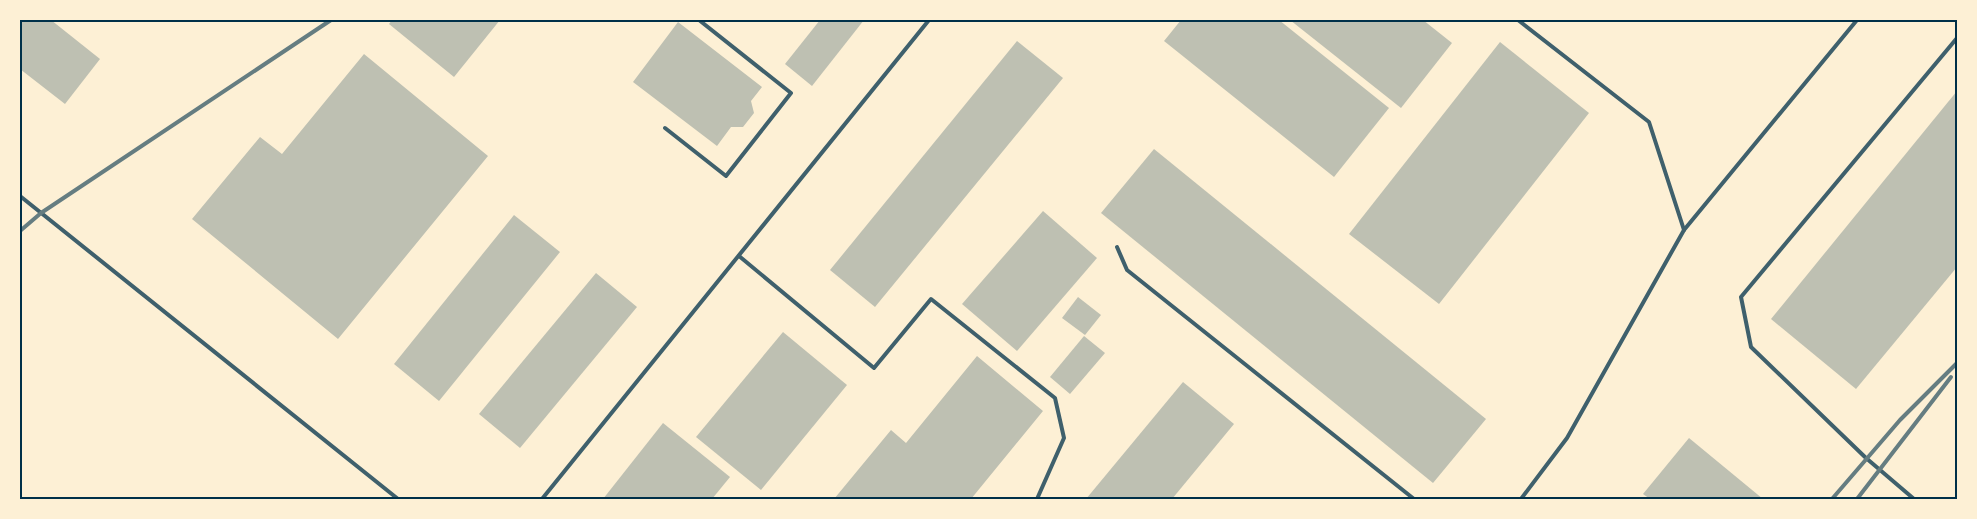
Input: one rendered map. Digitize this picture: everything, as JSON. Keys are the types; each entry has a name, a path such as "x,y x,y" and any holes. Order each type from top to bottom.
{"lane":[{"path":"666,128 726,176 791,93 699,20"},
{"path":"542,499 929,20"},
{"path":"1518,20 1649,122 1684,230"},
{"path":"1521,499 1567,438 1684,230 1857,20"},
{"path":"1914,499 1866,458 1751,348 1740,297 1957,38"},
{"path":"20,196 398,499"},
{"path":"1117,247 1127,270 1414,499"},
{"path":"739,256 874,368 931,299 1055,398 1064,438 1037,499"}],"building":[{"path":"20,20 51,20 100,59 65,104 20,69"},
{"path":"392,20 500,20 454,77 389,24"},
{"path":"820,20 864,20 812,86 785,64"},
{"path":"1181,20 1279,20 1389,108 1334,177 1164,41"},
{"path":"1290,20 1423,20 1452,43 1401,108"},
{"path":"678,22 762,87 751,101 754,113 743,127 731,127 717,146 633,82"},
{"path":"1017,41 1063,78 875,307 830,270"},
{"path":"1500,42 1589,113 1439,304 1349,234"},
{"path":"364,54 488,156 338,339 192,219 260,137 282,154"},
{"path":"1957,91 1957,267 1856,389 1771,319"},
{"path":"1154,149 1486,419 1433,483 1101,213"},
{"path":"1043,211 1097,258 1017,351 962,304"},
{"path":"514,215 560,252 439,401 394,364"},
{"path":"596,273 637,307 520,448 479,414"},
{"path":"1078,297 1101,315 1085,335 1062,318"},
{"path":"783,332 847,385 761,490 696,437"},
{"path":"1084,336 1105,353 1070,394 1050,377"},
{"path":"977,356 1043,411 971,499 834,499 891,430 906,443"},
{"path":"1183,382 1234,424 1172,499 1086,499"},
{"path":"663,423 730,477 712,499 603,499"},
{"path":"1689,438 1763,499 1650,499 1643,494"}],"railway":[{"path":"20,231 41,213 331,20"},
{"path":"1832,499 1900,420 1957,363"},
{"path":"1857,499 1951,377"}]}
